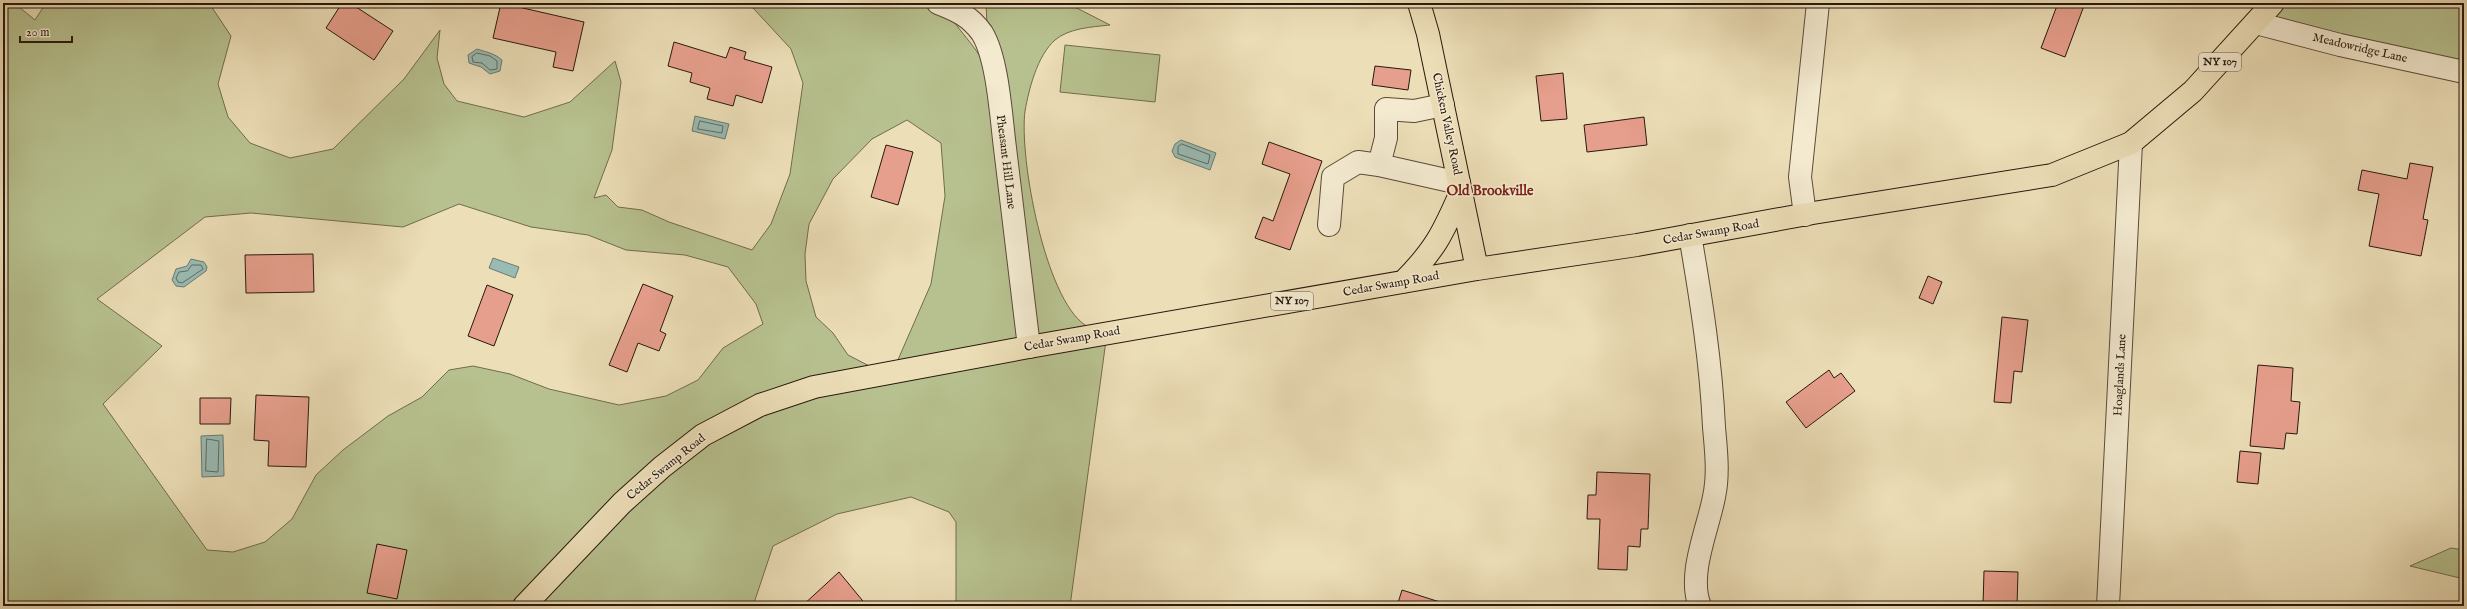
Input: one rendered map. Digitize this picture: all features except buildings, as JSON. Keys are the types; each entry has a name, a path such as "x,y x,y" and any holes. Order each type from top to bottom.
{"main road":[{"name":"Chicken Valley Road","path":"1419,3 1443,105 1477,269"},
{"name":"Cedar Swamp Road","path":"524,606 622,503 662,467 703,435 760,405 814,387 1029,347 1477,269 2052,175 2131,144 2193,91 2273,3"},
{"path":"1403,282 1424,260 1438,242 1460,188"}],"street":[{"name":"Pheasant Hill Lane","path":"938,3 962,12 972,21 982,34 992,56 1029,347"},
{"path":"1804,215 1800,176 1818,3"},
{"name":"Meadowridge Lane","path":"2256,23 2340,45 2464,72"},
{"path":"1379,164 1386,138 1386,109 1414,111 1443,105"},
{"name":"Hoaglands Lane","path":"2108,606 2131,144"},
{"path":"1329,225 1333,177 1358,162 1379,164 1460,188"},
{"path":"1690,235 1703,308 1712,379 1716,467 1715,495 1695,578 1700,606"}],"green space":[{"path":"3,3 14,3 35,20 46,3 209,3 231,36 218,84 228,117 250,143 290,158 333,149 404,79 440,30 437,58 444,84 457,101 524,117 570,102 615,61 621,82 612,150 594,198 606,195 618,207 642,210 669,222 752,250 771,224 790,174 803,83 791,49 753,8 735,3 943,3 951,18 981,58 987,24 986,3 1067,3 1110,25 1096,26 1067,33 1055,40 1043,55 1035,73 1025,111 1024,133 1026,160 1038,226 1047,258 1058,287 1071,310 1085,325 1098,332 748,405 521,606 3,606","holes":["907,120 941,143 945,196 931,284 897,362 881,372 848,355 833,333 816,317 806,281 805,254 809,224 833,179 872,139","459,204 531,227 588,235 626,250 685,255 728,267 756,304 763,324 723,348 698,380 666,396 619,405 549,389 510,374 473,366 449,370 422,397 388,416 343,450 316,475 292,519 265,542 233,552 207,550 103,404 162,346 97,299 205,217 251,213 403,227"]},
{"path":"2273,3 2464,3 2464,71 2256,23"},
{"path":"1065,45 1160,55 1155,102 1060,92"},
{"path":"1107,333 1070,606 956,606 956,522 949,512 911,497 837,514 773,546 753,606 524,606 622,503 760,405"},
{"path":"2451,548 2464,550 2464,579 2410,566"}],"water":[{"path":"477,49 493,54 502,60 500,71 490,74 481,67 469,63 468,55"},
{"path":"695,116 729,124 725,139 692,131"},
{"path":"1181,140 1216,153 1210,170 1175,157 1172,151 1175,144"},
{"path":"493,258 519,267 515,278 489,268"},
{"path":"191,259 204,262 207,267 206,271 184,287 176,286 172,280 176,269 187,266"},
{"path":"223,435 224,476 202,477 201,436"}],"district":[{"name":"Old Brookville","path":"1490,191"}]}
